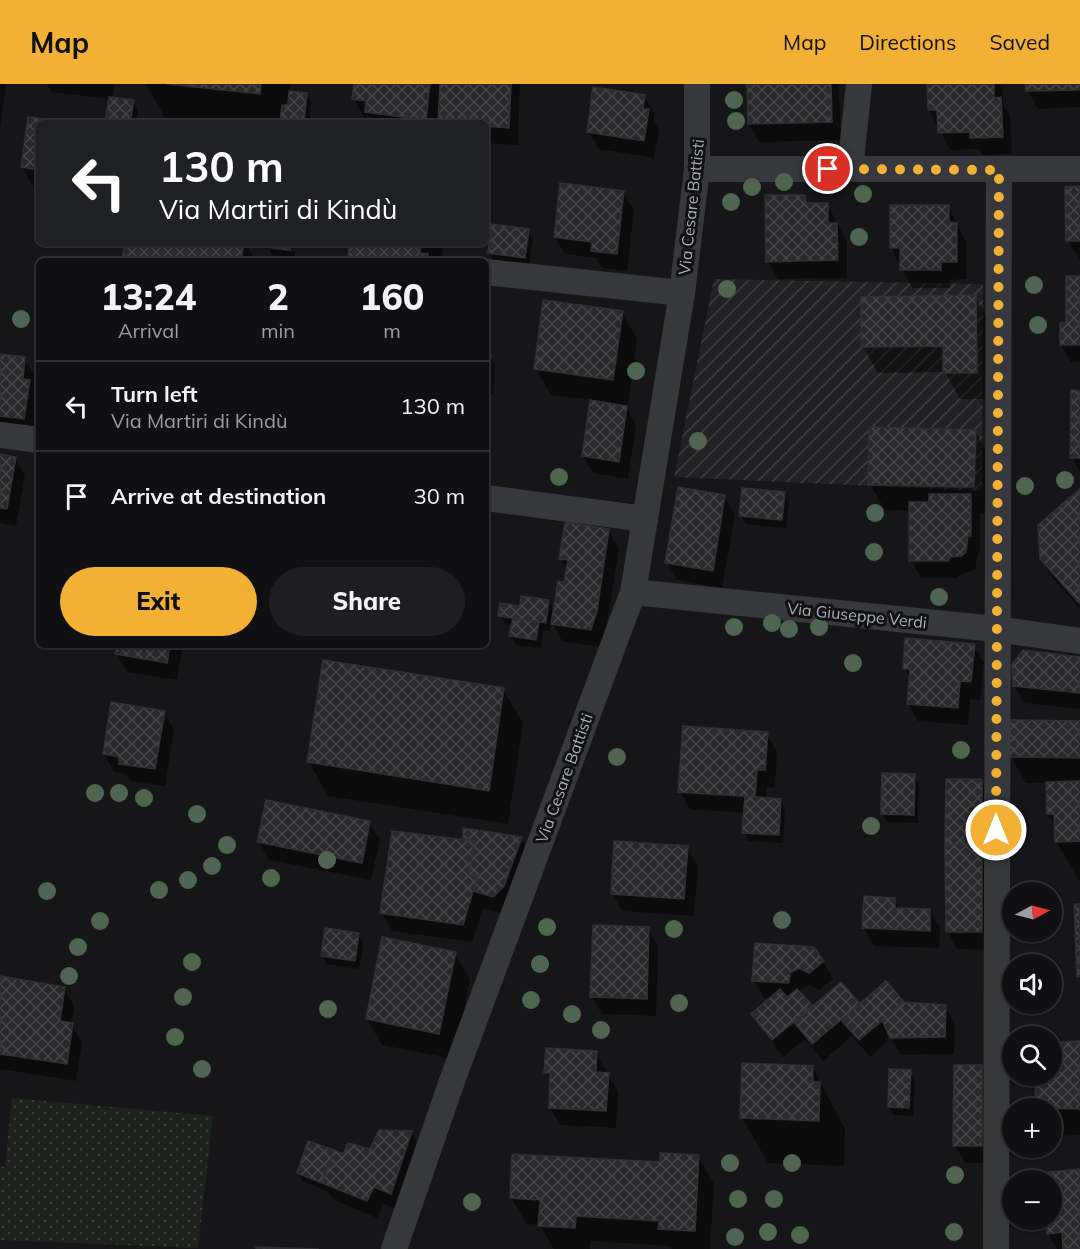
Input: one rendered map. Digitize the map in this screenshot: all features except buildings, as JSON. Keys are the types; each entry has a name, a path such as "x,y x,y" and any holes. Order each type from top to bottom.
{"street":[{"name":"Via Cesare Battisti","path":"394,1249 456,1069 633,592 682,293 697,169 697,84"},
{"path":"850,169 859,84"},
{"path":"697,169 1080,169"},
{"path":"996,1249 999,170"},
{"name":"Via Cesare Battisti","path":"489,272 682,293"},
{"path":"0,435 36,440"},
{"path":"489,498 645,519"},
{"name":"Via Giuseppe Verdi","path":"633,592 996,629 1080,641"}],"shaded area":[{"path":"714,279 983,284 982,491 674,477"},
{"path":"12,1098 213,1116 198,1248 0,1240 0,1166 5,1167"}],"route":[{"path":"828,169 999,170 996,830"}]}
